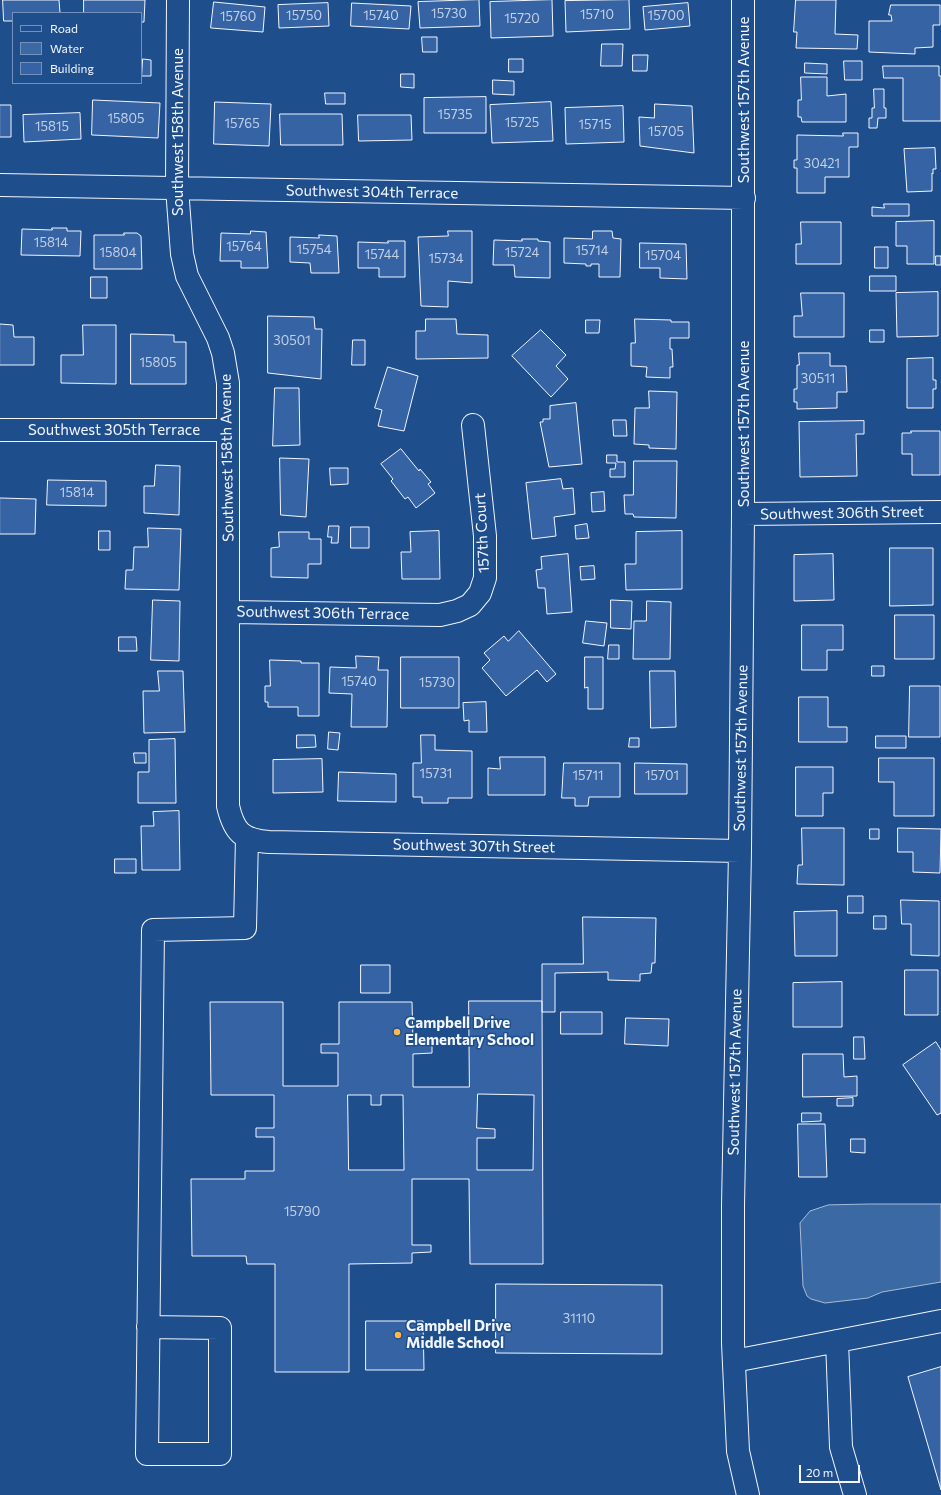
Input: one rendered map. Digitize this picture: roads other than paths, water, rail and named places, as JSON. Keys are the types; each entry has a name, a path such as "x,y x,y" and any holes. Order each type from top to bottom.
{"street":[{"name":"Southwest 158th Avenue","path":"178,0 177,188 179,232 187,276 218,338 226,368 228,430 229,612 228,806 234,825 238,831 247,837"},
{"name":"Southwest 157th Avenue","path":"743,0 743,514 740,851 733,1205 734,1361 738,1451 748,1495"},
{"name":"Southwest 304th Terrace","path":"0,185 744,198"},
{"name":"157th Court","path":"416,614 440,615 457,611 470,605 480,593 483,586 486,542 472,425"},
{"name":"Southwest 305th Terrace","path":"0,430 228,430"},
{"name":"Southwest 306th Street","path":"743,514 941,512"},
{"name":"Southwest 306th Terrace","path":"229,612 416,614"},
{"name":"Southwest 307th Street","path":"247,837 255,841 269,842 740,851"},
{"path":"148,1327 220,1328 220,1454 147,1454 148,1327 153,930 245,928 247,837"},
{"path":"734,1361 941,1321"},
{"path":"837,1341 841,1447 855,1495"}],"water":[{"path":"941,1204 941,1282 882,1292 868,1298 825,1303 811,1299 807,1296 803,1286 800,1223 810,1211 828,1205"}],"place":[{"name":"Campbell Drive Elementary School","path":"397,1032"},
{"name":"Campbell Drive Middle School","path":"398,1335"}]}
